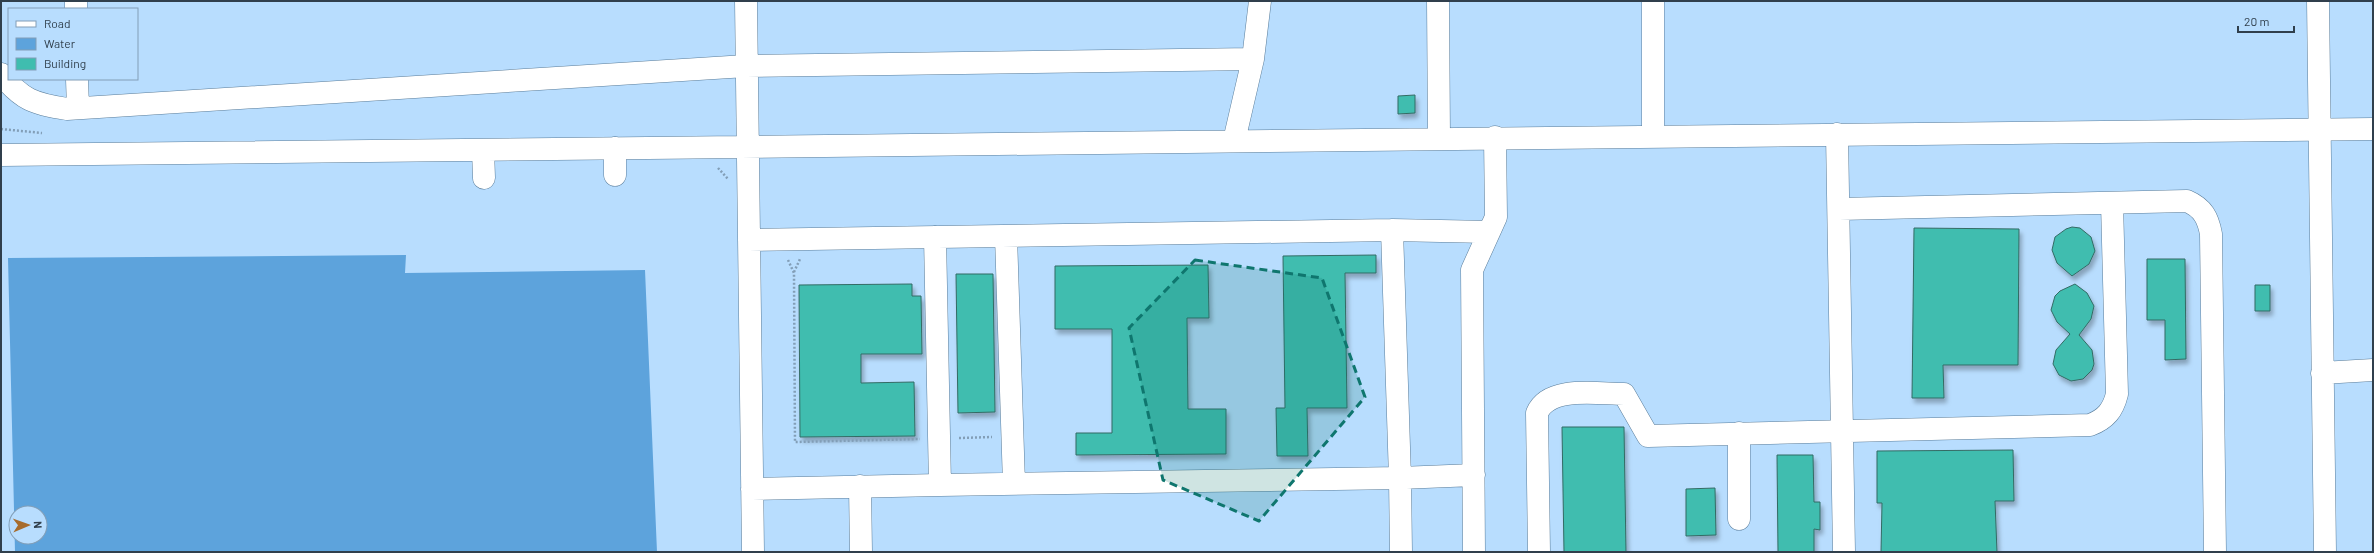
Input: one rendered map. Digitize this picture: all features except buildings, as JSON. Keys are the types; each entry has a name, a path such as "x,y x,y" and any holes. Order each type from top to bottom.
{"lane":[{"path":"746,1 753,552"},
{"path":"1234,141 1253,59 1260,1"},
{"path":"1438,1 1439,138"},
{"path":"1653,1 1653,136"},
{"path":"2318,1 2325,552"},
{"path":"1,74 16,91 40,105 78,108 746,66 1253,59"},
{"path":"77,80 78,108"},
{"path":"1,155 1495,137 2373,129"},
{"path":"1838,134 1844,552"},
{"path":"1474,552 1472,270 1496,217 1495,137"},
{"path":"615,148 616,175"},
{"path":"483,150 484,178"},
{"path":"1839,209 2187,201 2197,205 2205,213 2211,234 2215,552"},
{"path":"1539,552 1537,413 1540,405 1547,399 1561,394 1624,394 1648,436 2090,425 2101,421 2110,413 2117,394 2112,203"},
{"path":"748,240 1392,230 1489,232"},
{"path":"1392,230 1401,552"},
{"path":"1006,236 1014,484"},
{"path":"935,237 940,485"},
{"path":"2322,373 2373,370"},
{"path":"1739,433 1739,519"},
{"path":"752,489 1400,478 1474,475"},
{"path":"860,486 861,552"}],"path":[{"path":"1,129 48,133"},
{"path":"711,147 715,162 723,175 734,183 748,186"},
{"path":"780,240 794,273 795,442 1013,436"}],"highlighted area":[{"path":"1195,260 1322,278 1365,397 1259,521 1163,480 1129,328"}],"water":[{"path":"406,255 405,273 645,270 657,552 15,552 15,545 48,545 48,505 14,505 8,258"}]}
